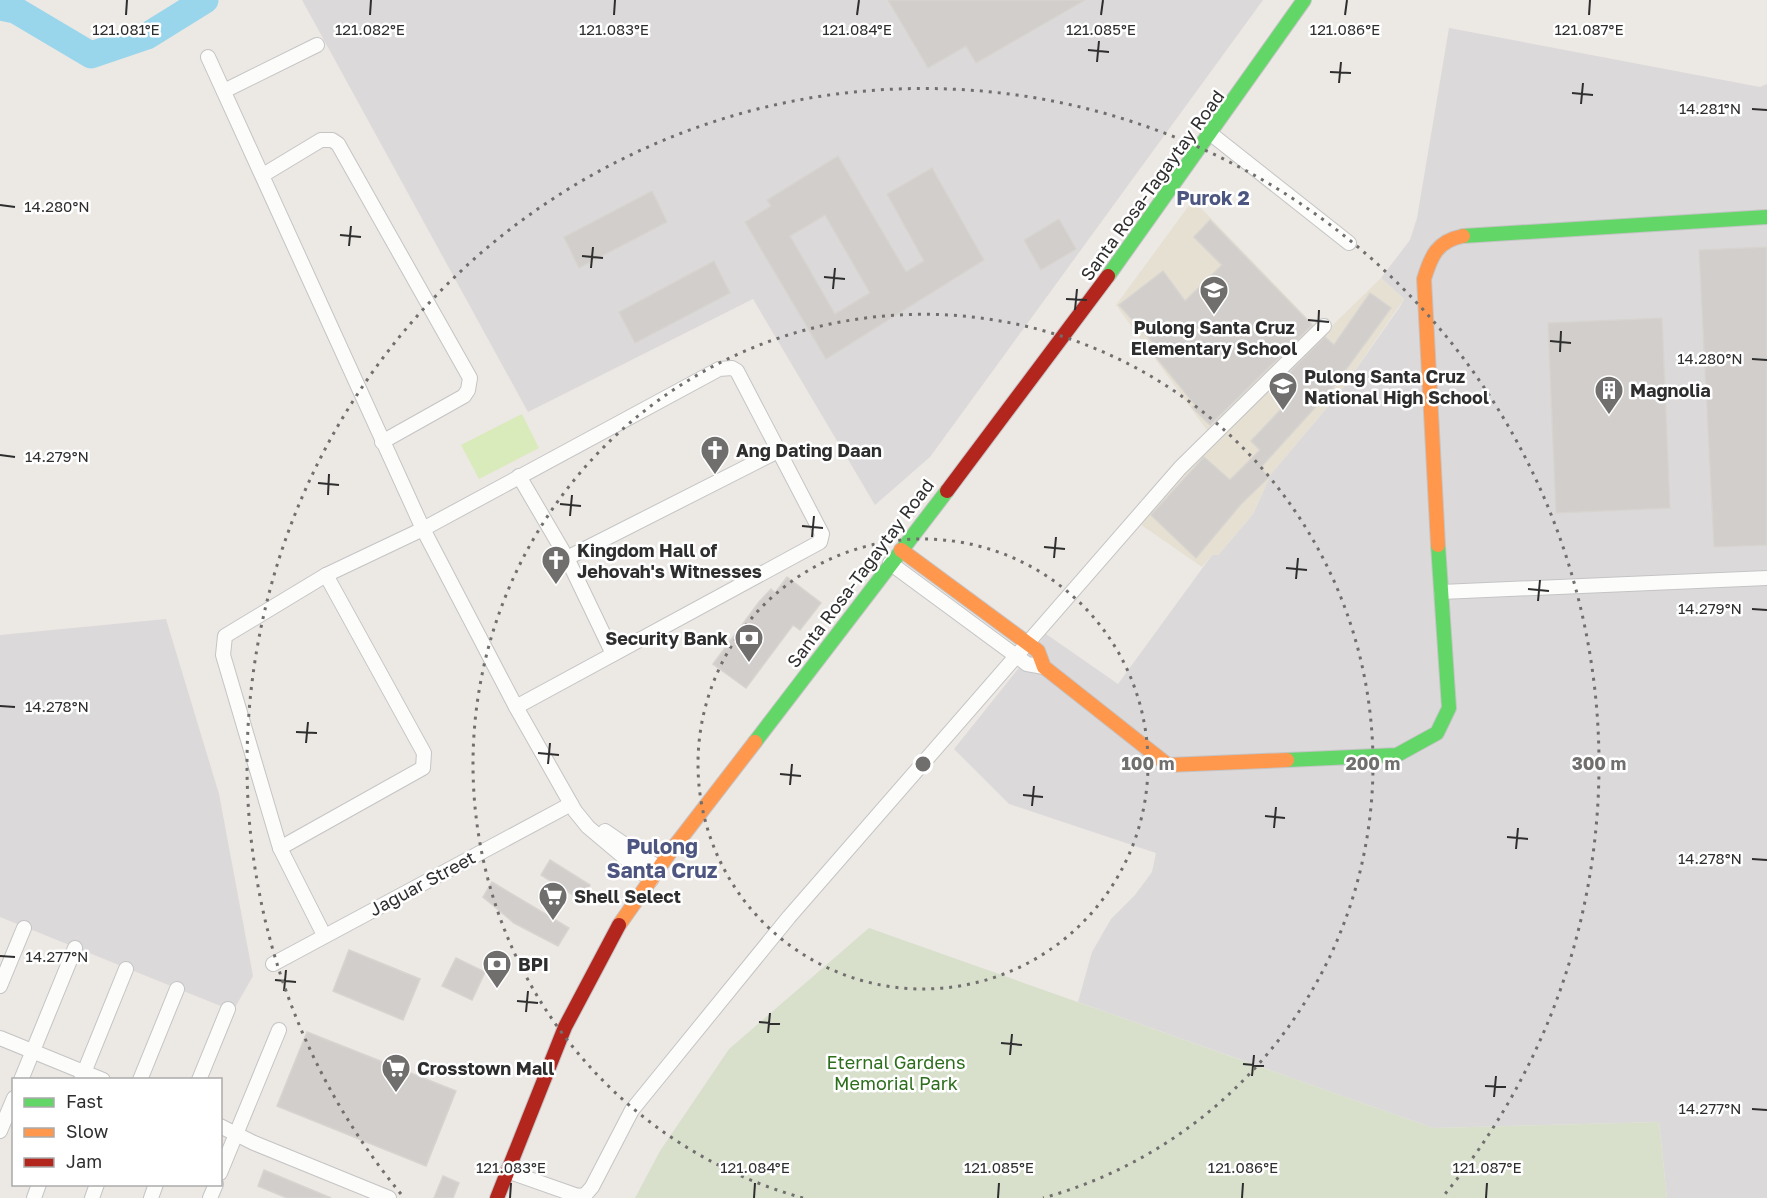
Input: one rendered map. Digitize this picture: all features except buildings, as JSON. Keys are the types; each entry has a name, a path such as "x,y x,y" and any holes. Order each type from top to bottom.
{"street":[{"name":"Santa Rosa-Tagaytay Road","path":"497,1198 580,995 617,929 655,874 1069,330 1211,134 1304,0"},
{"path":"224,91 317,45"},
{"path":"208,57 423,529 516,707 580,816 592,821 655,874"},
{"path":"1211,134 1349,243"},
{"path":"263,175 321,140 332,140 338,144 470,378 468,390 464,396 382,442"},
{"path":"890,563 1027,664 1044,667 1168,765 1396,755 1437,733 1449,708 1424,279 1432,251 1446,238 1467,235 1767,217"},
{"path":"507,1171 578,1196 585,1195 592,1187 632,1110 789,917 1180,468 1324,326"},
{"path":"324,935 280,848 223,655 225,636 326,575 423,529 719,369 737,371 822,534 820,542 516,707"},
{"path":"567,558 780,450"},
{"path":"519,476 567,558 613,654"},
{"path":"901,550 1038,651 1044,667"},
{"path":"280,848 423,768 425,764 424,753 326,575"},
{"path":"1441,592 1767,578"},
{"name":"Jaguar Street","path":"273,964 571,804"},
{"path":"0,986 24,928"},
{"path":"22,1078 75,948"},
{"path":"0,1038 82,1076 126,969"},
{"path":"141,1078 177,989"},
{"path":"200,1078 228,1009"},
{"path":"222,1168 279,1030"},
{"path":"0,1131 12,1103"},
{"path":"222,1127 254,1143 390,1198"}],"shaded area":[{"path":"302,0 1263,0 930,457 875,505 753,299 528,412"},
{"path":"1449,28 1760,87 1767,84 1767,1198 1667,1198 1659,1122 1433,1128 1078,1002 1092,952 1111,919 1135,895 1152,872 1156,853 1009,804 954,749 1046,634 1118,684 1212,555 1218,555 1253,514 1271,474 1340,392 1399,308 1404,299 1381,278 1410,240 1417,218"},
{"name":"Pulong Santa Cruz Elementary School","path":"1193,200 1316,327 1209,433 1116,305"},
{"name":"Pulong Santa Cruz National High School","path":"1381,278 1404,299 1340,392 1271,474 1253,514 1218,555 1212,555 1202,567 1137,522 1223,432"},
{"path":"166,619 219,794 253,976 233,1011 0,917 0,635"}],"green space":[{"path":"522,414 539,448 479,479 461,445"},
{"name":"Eternal Gardens Memorial Park","path":"869,928 1433,1128 1659,1122 1667,1198 635,1198 660,1151 729,1049"}],"waterway":[{"path":"0,7 15,10 91,55 147,36 205,0"}],"traffic: fast":[{"path":"1108,276 1304,0"},
{"path":"1463,236 1767,217"},
{"path":"755,742 947,491"},
{"path":"1287,760 1397,755 1437,733 1449,708 1438,545"}],"traffic: slow":[{"path":"1438,545 1424,279 1436,251 1454,238 1463,236"},
{"path":"901,550 1038,651 1044,667 1168,765 1287,760"},
{"path":"619,925 671,851 755,742"}],"traffic: jam":[{"path":"947,491 1108,276"},
{"path":"497,1198 565,1027 619,925"}],"place":[{"name":"Pulong Santa Cruz Elementary School","path":"1214,316"},
{"name":"Pulong Santa Cruz National High School","path":"1283,412"},
{"name":"Magnolia","path":"1609,416"},
{"name":"Ang Dating Daan","path":"715,476"},
{"name":"Kingdom Hall of Jehovah's Witnesses","path":"556,586"},
{"name":"Security Bank","path":"749,664"},
{"name":"Shell Select","path":"553,922"},
{"name":"BPI","path":"497,990"},
{"name":"Crosstown Mall","path":"396,1094"}],"district":[{"name":"Purok 2","path":"1213,197"},
{"name":"Pulong Santa Cruz","path":"662,858"}]}
